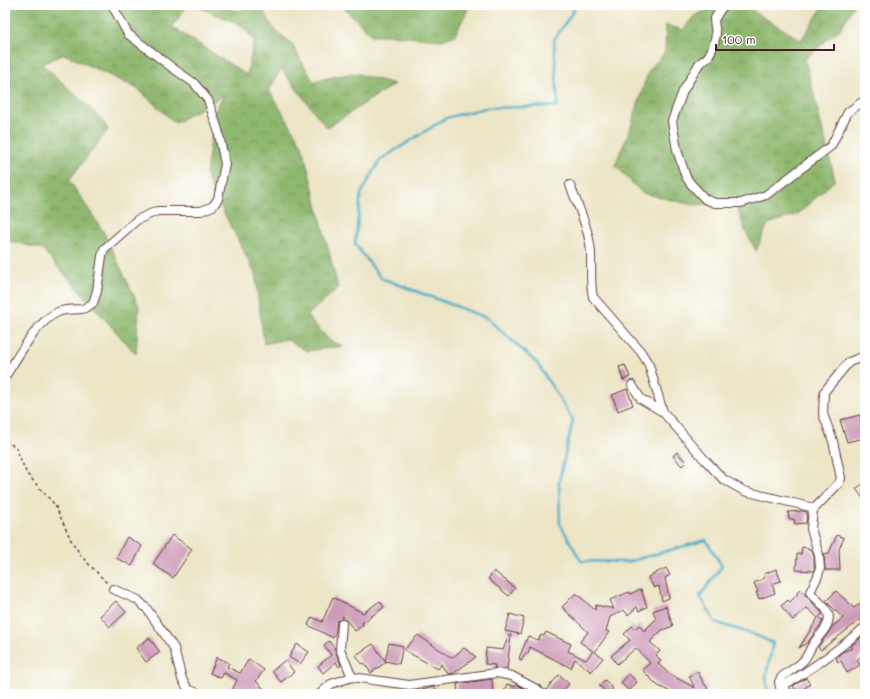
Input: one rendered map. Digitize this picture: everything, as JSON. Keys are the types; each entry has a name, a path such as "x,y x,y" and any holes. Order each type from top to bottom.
{"street":[{"path":"5,377 37,329 50,317 64,310 84,309 93,303 97,291 104,249 137,220 157,211 202,211 213,206 218,199 225,164 218,130 208,100 194,83 128,34 112,5"},
{"path":"726,5 720,10 714,20 716,35 713,48 708,57 699,64 683,91 672,121 677,150 686,177 705,199 715,204 741,203 766,195 831,146 848,112 865,100"},
{"path":"570,185 588,235 591,250 591,288 593,297 641,352 649,365 664,412"},
{"path":"790,694 780,687 780,678 806,658 813,643 826,627 828,619 828,612 826,609 810,592 818,576 820,568 819,555 811,529 813,510 839,483 841,478 833,441 822,414 824,392 849,362 865,356"},
{"path":"632,385 641,399 664,412 723,479 744,491 810,507 813,510"},
{"path":"113,590 138,600 147,608 174,648 182,680 188,689 200,694"},
{"path":"342,624 340,649 352,677"},
{"path":"780,687 798,677 828,656 865,627"},
{"path":"320,694 331,684 352,677 410,685 497,673 512,676 538,690 542,694"}],"path":[{"path":"5,442 15,446 27,474 55,505 71,540 82,557 113,590"}],"green space":[{"path":"5,5 188,5 172,27 247,75 254,40 241,25 194,5 222,5 236,11 261,7 274,29 291,43 313,81 354,73 394,84 327,128 281,69 269,90 302,145 338,288 308,315 330,341 343,346 307,351 286,339 264,344 255,273 211,188 206,174 215,111 224,95 175,123 138,89 64,54 42,64 91,109 105,124 108,130 69,180 103,231 139,306 136,354 42,249 5,240"},
{"path":"341,5 470,5 455,35 442,40 390,35 371,35"},
{"path":"720,5 748,5 756,13 801,40 824,5 854,5 841,28 805,59 835,180 798,214 768,224 756,251 746,232 736,206 714,204 693,205 642,193 615,165 630,130 648,72 665,52 666,25 683,30 694,16"}],"building":[{"path":"625,365 630,377 623,380 619,367"},
{"path":"627,389 633,405 618,411 612,395"},
{"path":"860,415 865,438 847,442 840,420"},
{"path":"677,452 686,462 682,466 673,456"},
{"path":"865,482 865,501 856,489"},
{"path":"788,512 807,512 806,523 795,524 794,519 789,519"},
{"path":"172,535 192,549 173,578 153,564"},
{"path":"837,535 844,538 839,549 840,570 825,570 824,554 829,553"},
{"path":"127,537 142,546 132,566 116,558"},
{"path":"802,547 811,549 814,556 814,571 796,570 797,554 801,554"},
{"path":"666,568 670,575 665,578 669,598 662,601 659,586 654,588 648,577"},
{"path":"776,569 781,581 772,584 775,593 759,599 754,583 765,578 764,574"},
{"path":"494,571 515,588 509,596 488,579"},
{"path":"641,589 647,607 639,611 637,607 628,615 624,610 610,617 606,631 609,632 595,652 603,658 591,672 575,659 571,668 530,647 528,654 526,653 521,660 519,658 528,636 538,640 541,635 544,636 546,632 571,644 568,651 586,660 593,651 580,642 588,632 562,607 576,593 595,610 596,605 614,609 610,600"},
{"path":"800,589 822,613 819,617 823,621 807,643 799,648 818,618 807,608 793,620 781,606 788,600 790,602 797,595 797,592"},
{"path":"836,591 854,608 861,603 865,608 865,616 821,650 818,647 833,626 843,618 826,601"},
{"path":"333,597 363,613 380,601 384,607 362,623 363,625 355,631 343,616 342,619 337,621 336,631 333,638 308,625 312,617 322,622"},
{"path":"116,601 126,612 110,627 100,616"},
{"path":"666,606 673,626 662,630 650,642 660,651 656,655 661,661 658,664 671,675 695,688 689,676 698,672 708,689 704,691 706,694 674,694 657,685 642,670 650,663 636,648 617,664 611,656 630,640 624,634 632,626 635,629 639,625 644,631 656,619 653,611"},
{"path":"510,614 524,618 520,634 505,631"},
{"path":"418,635 452,658 464,648 476,657 454,673 448,674 442,664 438,669 404,650"},
{"path":"509,635 511,635 507,669 494,668 495,665 485,664 486,648 503,650"},
{"path":"863,636 865,637 865,652 857,660 860,665 847,673 841,661 838,662 836,658 842,652 853,648 851,646"},
{"path":"149,638 160,652 146,662 136,648"},
{"path":"329,641 335,649 341,665 339,667 336,662 323,673 318,666 331,655 324,645"},
{"path":"389,643 403,646 399,664 385,661"},
{"path":"297,644 309,652 300,664 289,657"},
{"path":"373,644 386,662 371,673 356,655"},
{"path":"217,657 229,663 227,667 240,673 249,659 264,670 256,681 269,694 241,694 232,690 237,680 224,673 221,678 210,673"},
{"path":"285,660 294,672 281,682 272,671"},
{"path":"629,674 637,682 629,691 621,683"},
{"path":"559,675 569,684 560,694 547,694 546,690"},
{"path":"806,678 810,684 798,693 793,686"},
{"path":"492,679 493,694 458,694 457,684"},
{"path":"605,680 613,689 608,694 599,685"},
{"path":"507,684 515,687 516,684 534,694 503,694"},
{"path":"435,687 436,694 413,694 412,692"}],"waterway":[{"path":"577,5 554,40 558,106 485,108 446,118 380,160 361,194 355,244 381,278 487,318 537,363 573,420 559,482 560,524 581,561 627,562 706,540 722,566 700,596 715,622 755,635 773,643 766,676 768,694"}]}
